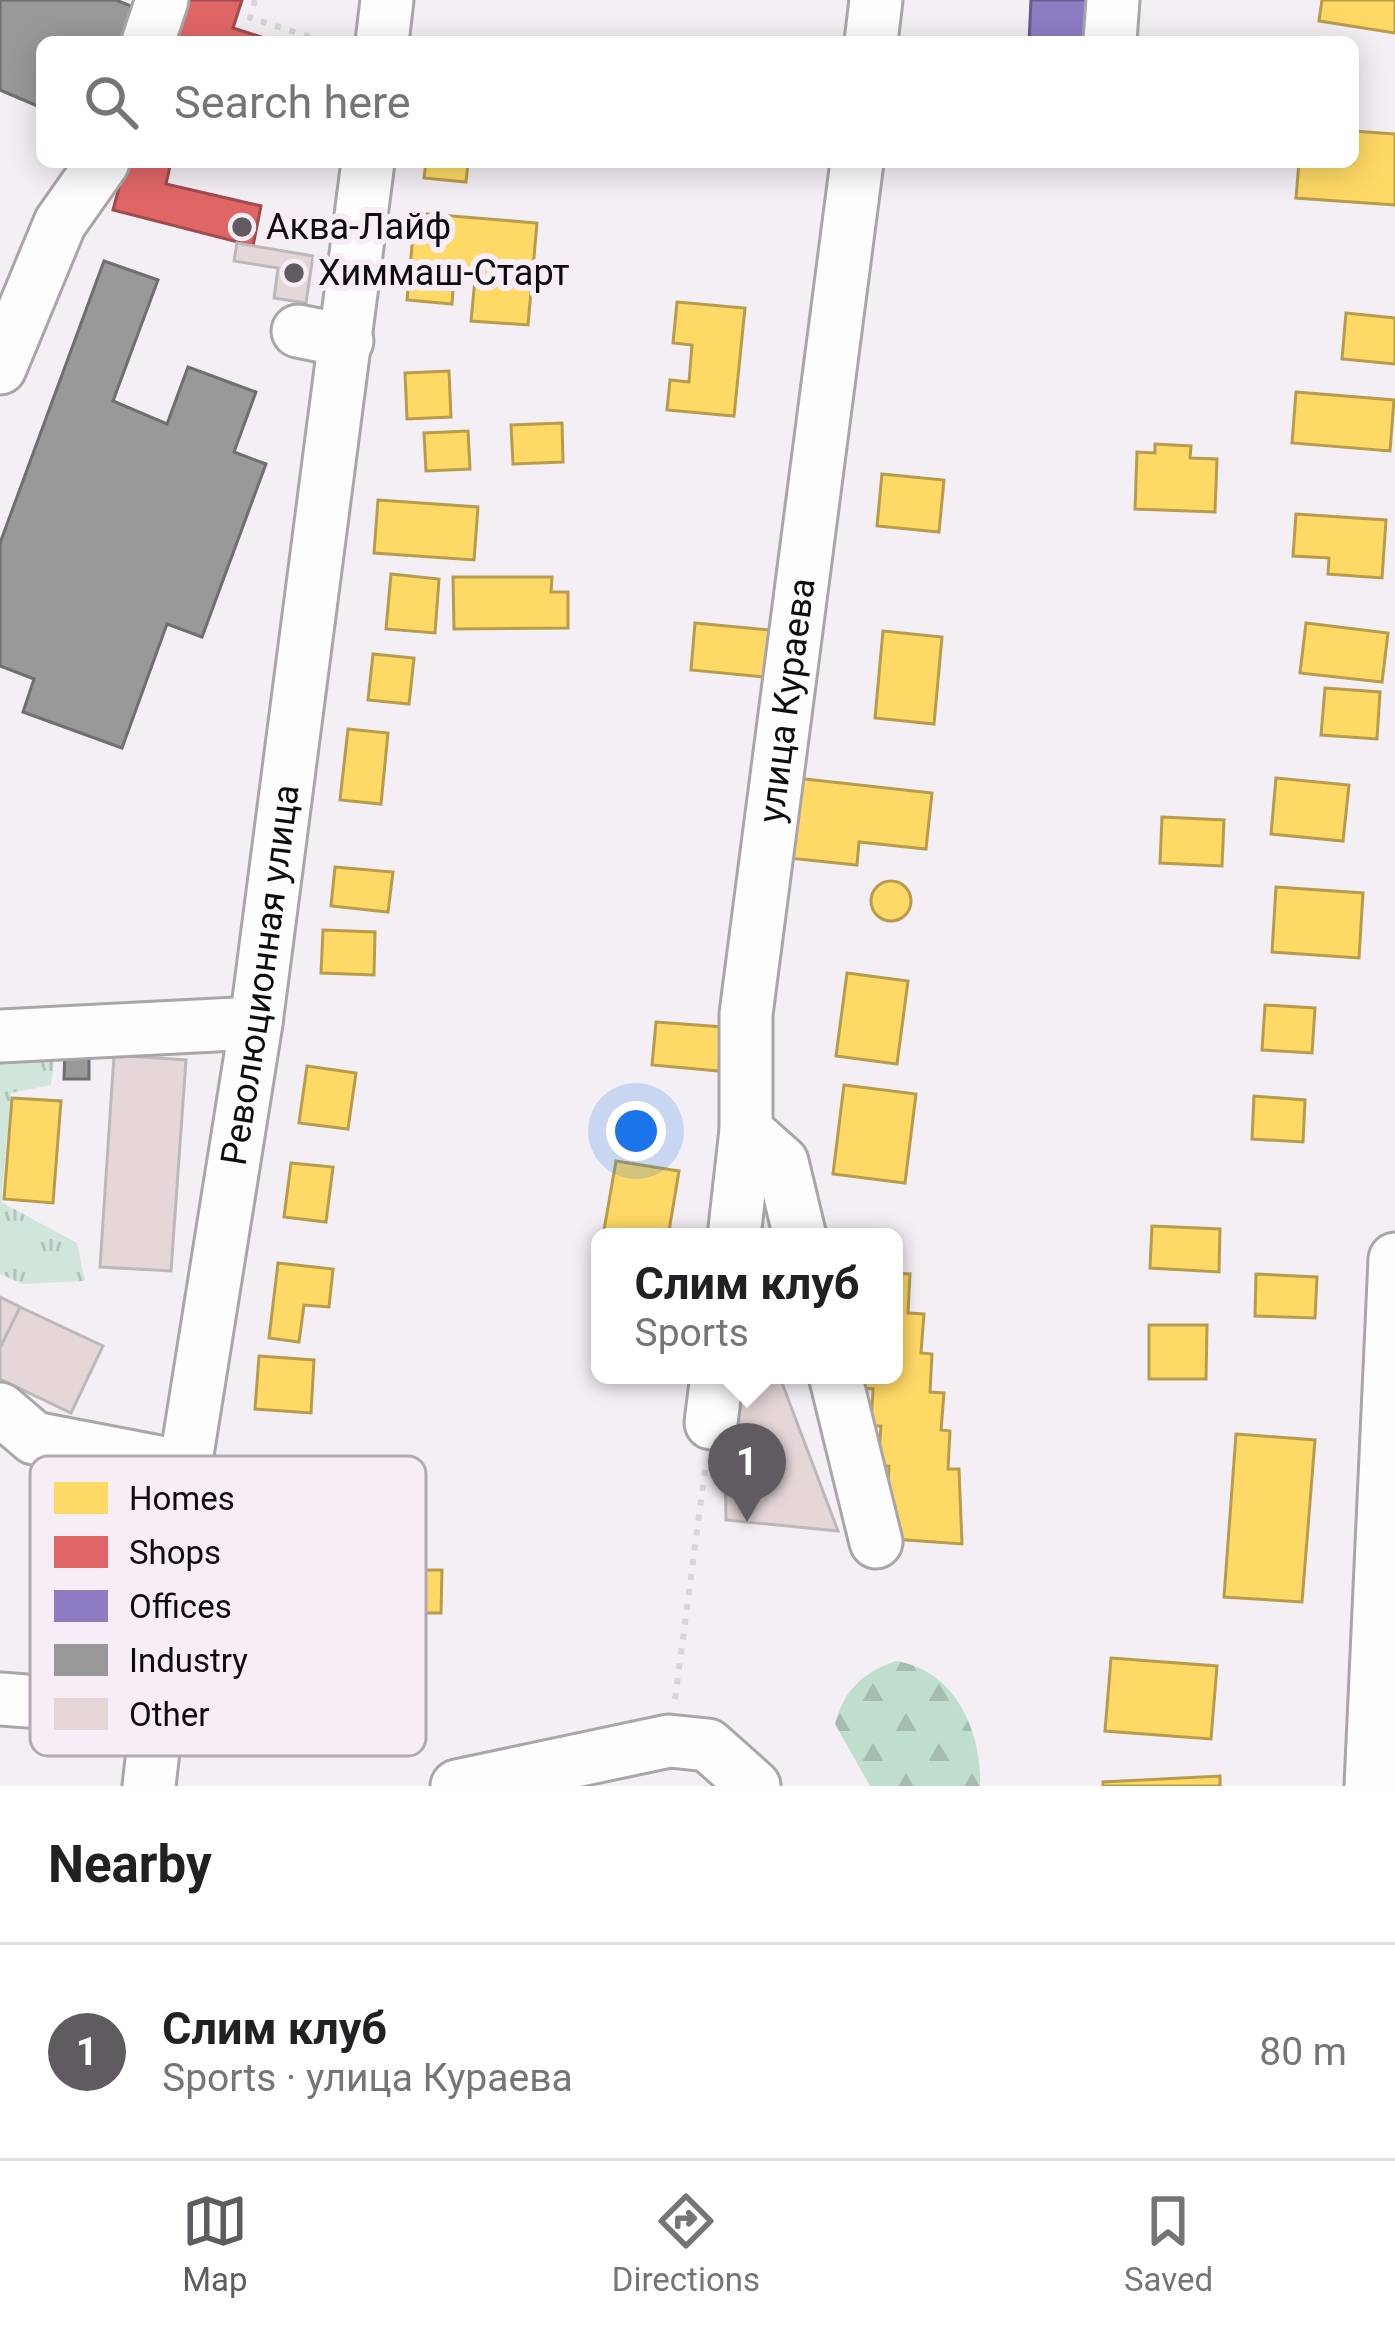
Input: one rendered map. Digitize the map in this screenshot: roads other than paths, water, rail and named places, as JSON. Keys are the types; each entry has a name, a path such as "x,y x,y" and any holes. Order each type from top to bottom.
{"street":[{"path":"150,36 162,0"},
{"path":"383,36 387,0"},
{"path":"872,36 876,0"},
{"path":"1110,36 1113,0"},
{"path":"0,368 60,223 99,168"},
{"name":"Революционная улица","path":"187,1456 256,1023 322,336 366,168"},
{"name":"улица Кураева","path":"735,1228 746,1130 746,1014 856,168"},
{"path":"0,1036 256,1023"},
{"path":"746,1130 782,1162 798,1228"},
{"path":"1371,1786 1395,1259"},
{"path":"837,1384 876,1542"},
{"path":"11,1433 129,1456"},
{"path":"0,1699 30,1701"},
{"path":"457,1786 669,1741 707,1745 754,1786"},
{"name":"Революционная улица","path":"148,1786 151,1756"}],"place":[{"name":"Аква-Лайф","path":"242,227"},
{"name":"Химмаш-Старт","path":"294,273"},
{"name":"Слим клуб","path":"747,1522"}]}
